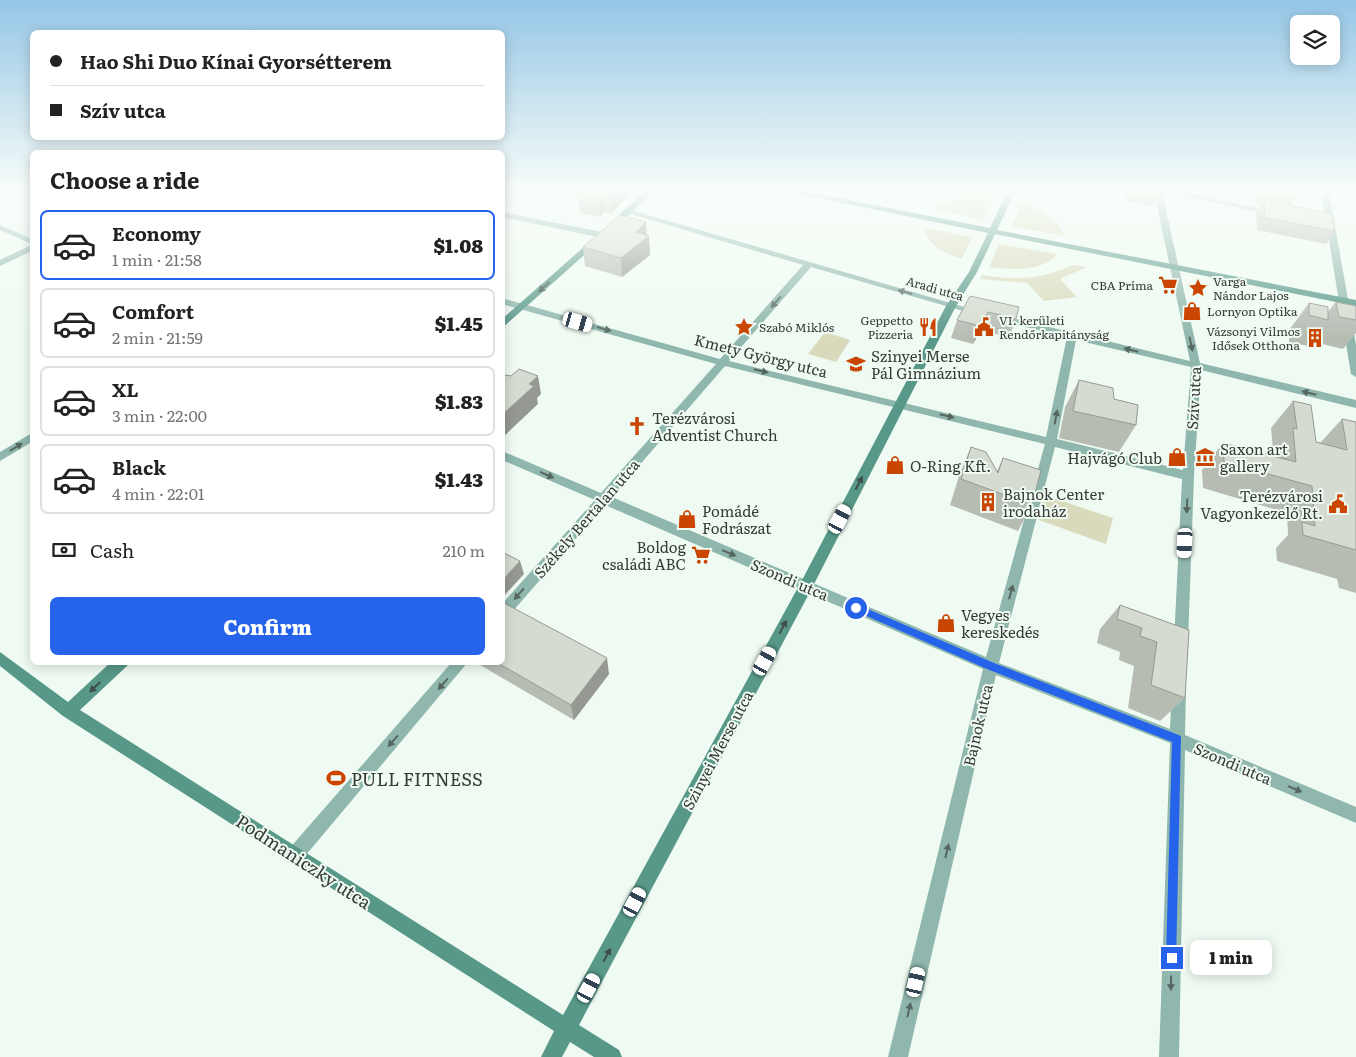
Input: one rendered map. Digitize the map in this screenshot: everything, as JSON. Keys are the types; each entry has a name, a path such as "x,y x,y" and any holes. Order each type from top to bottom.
{"street":[{"path":"505,322 595,241"},
{"name":"Aradi utca","path":"728,241 951,306 1356,404"},
{"name":"Szinyei Merse utca","path":"551,1057 806,586 951,306 973,272 987,241"},
{"path":"1043,241 1356,303"},
{"name":"Szív utca","path":"1169,241 1196,366 1188,476 1177,739 1169,1057"},
{"path":"1330,241 1356,374"},
{"path":"0,263 30,249"},
{"name":"Székely Bertalan utca","path":"505,611 808,265"},
{"name":"Kmety György utca","path":"505,302 724,363 900,404 1188,476"},
{"name":"Bajnok utca","path":"898,1057 991,666 1051,442 1072,336"},
{"path":"0,458 30,438"},
{"name":"Szondi utca","path":"505,456 991,666 1177,739 1356,815"},
{"name":"Podmaniczky utca","path":"0,658 68,712 612,1057"},
{"path":"68,712 119,665"},
{"path":"294,856 458,665"}],"green space":[{"path":"930,241 970,241 962,259 944,252"},
{"path":"999,244 1058,254 1051,260 1035,267 1007,269 989,267"},
{"path":"1073,265 1087,267 1060,279 1077,297 1044,301 1027,283 980,279 982,275 1029,278 1062,270"},
{"path":"825,332 850,340 836,362 808,354"},
{"path":"1044,495 1113,518 1106,544 1039,520"}],"building":[{"path":"590,241 642,241 621,258 583,247"},
{"path":"970,296 1019,307 1016,319 988,312 980,326 957,320"},
{"path":"1336,302 1356,306 1356,320 1339,317"},
{"path":"1309,303 1328,307 1328,320 1309,315"},
{"path":"519,369 538,376 529,384 534,386 505,412 505,376 511,376"},
{"path":"1079,380 1113,388 1114,399 1138,405 1136,425 1073,411"},
{"path":"1293,401 1311,405 1316,442 1347,450 1342,419 1356,422 1356,550 1303,535 1302,522 1315,526 1312,486 1224,462 1223,443 1296,462 1293,428 1297,429"},
{"path":"971,447 986,452 998,473 1003,458 1041,470 1032,505 961,479"},
{"path":"505,554 520,561 505,578"},
{"path":"505,604 607,658 571,705 501,665 505,665"},
{"path":"1120,605 1189,630 1185,698 1151,685 1157,642 1140,636 1142,628 1117,619"}],"place":[{"name":"CBA Príma","path":"1168,285"},
{"name":"Varga Nándor Lajos","path":"1198,288"},
{"name":"Lornyon Optika","path":"1192,311"},
{"name":"Szabó Miklós","path":"744,327"},
{"name":"Geppetto Pizzeria","path":"928,327"},
{"name":"VI. kerületi Rendőrkapitányság","path":"984,327"},
{"name":"Vázsonyi Vilmos Idősek Otthona","path":"1315,338"},
{"name":"Szinyei Merse Pál Gimnázium","path":"856,364"},
{"name":"Terézvárosi Adventist Church","path":"637,426"},
{"name":"Hajvágó Club","path":"1177,457"},
{"name":"Saxon art gallery","path":"1205,457"},
{"name":"O-Ring Kft.","path":"895,465"},
{"name":"Bajnok Center irodaház","path":"988,502"},
{"name":"Terézvárosi Vagyonkezelő Rt.","path":"1338,504"},
{"name":"Pomádé Fodrászat","path":"687,519"},
{"name":"Boldog családi ABC","path":"701,555"},
{"name":"Vegyes kereskedés","path":"946,623"},
{"name":"PULL FITNESS","path":"336,778"}],"route":[{"path":"856,608 991,666 1177,739 1172,958"}]}
